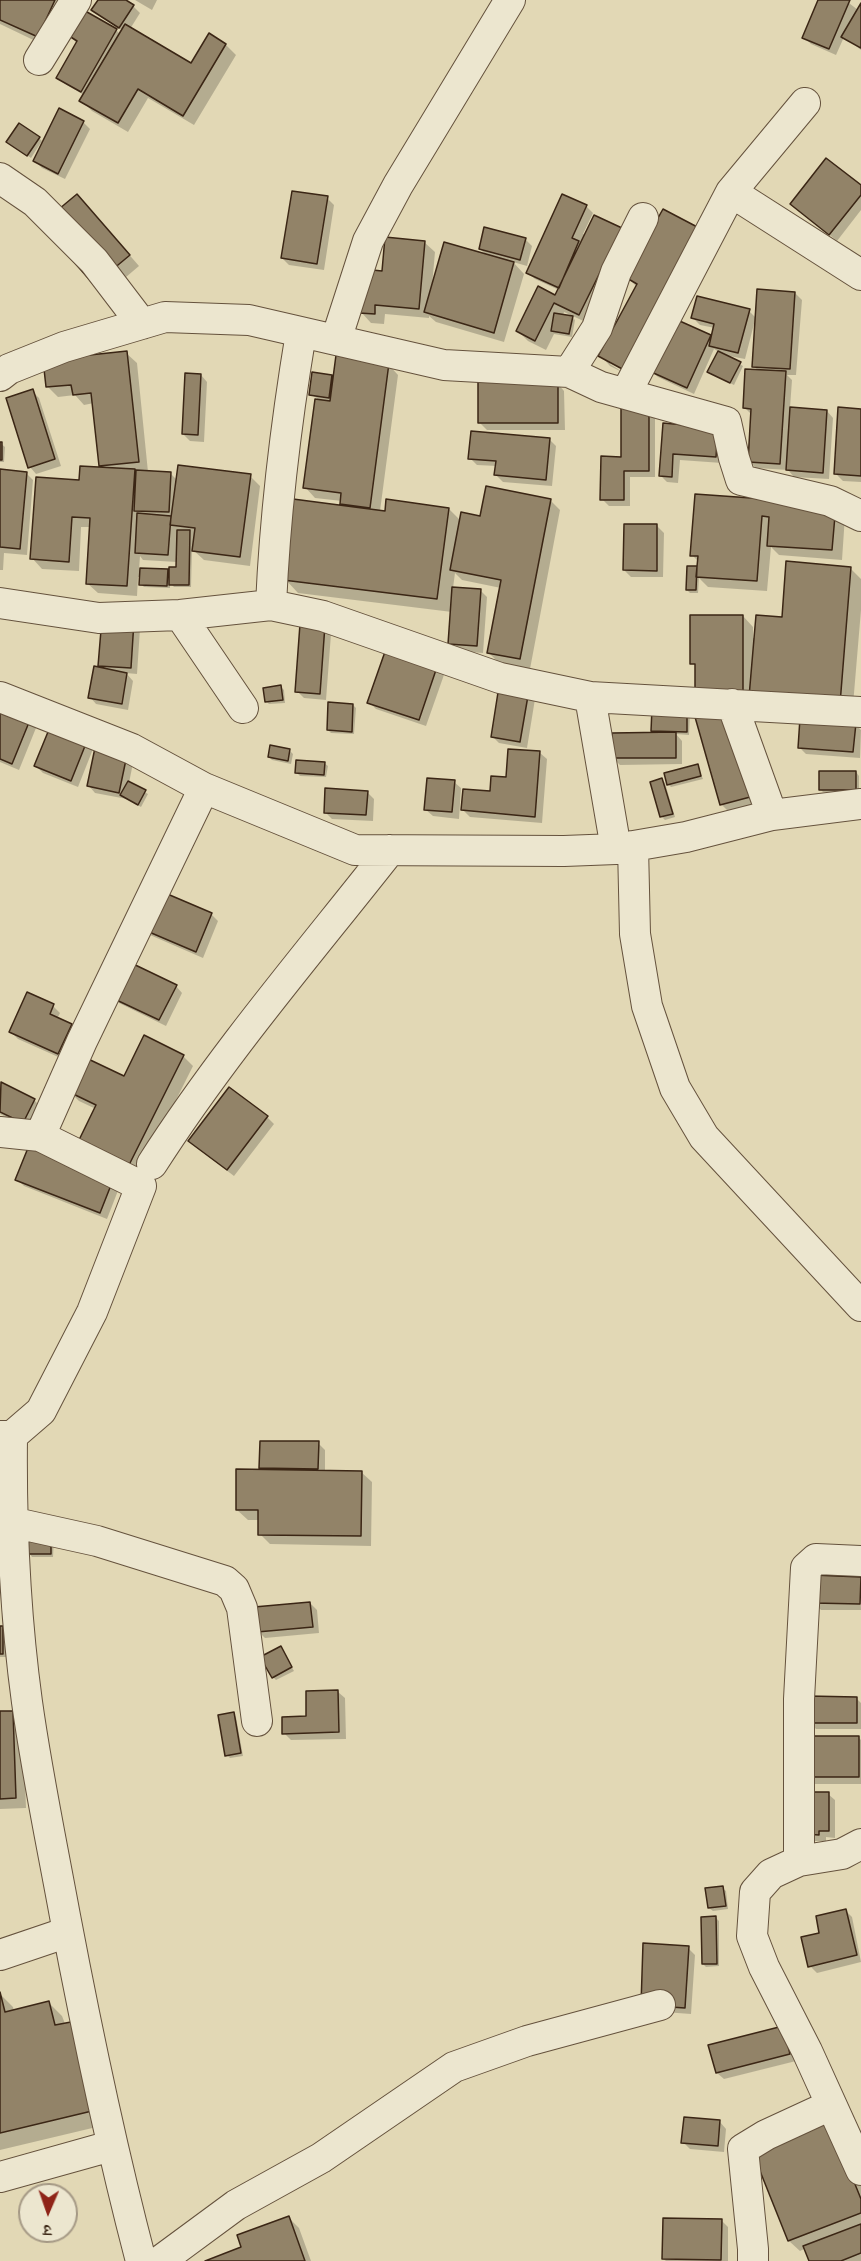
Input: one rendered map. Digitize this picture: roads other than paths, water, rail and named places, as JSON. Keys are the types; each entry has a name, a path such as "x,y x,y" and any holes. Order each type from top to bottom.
{"street":[{"path":"39,60 76,0"},
{"path":"336,340 368,242 398,184 510,0"},
{"path":"626,393 731,192 805,103"},
{"path":"0,178 34,202 94,261 142,324"},
{"path":"731,192 861,275"},
{"path":"569,372 597,328 616,272 643,218"},
{"path":"0,376 9,369 64,347 165,317 249,320 444,365 569,372 601,387 726,422 741,480 830,501 861,516"},
{"path":"271,605 287,416 301,333"},
{"path":"0,603 99,618 180,615 271,605 323,616 500,678 590,697 861,712"},
{"path":"180,615 243,708"},
{"path":"0,697 132,749 204,788 355,850 564,851 625,848 686,837 772,815 861,804"},
{"path":"590,697 625,848 635,934 647,1006 675,1088 704,1137 861,1306"},
{"path":"732,704 772,815"},
{"path":"40,1136 82,1041 204,788"},
{"path":"152,1164 173,1131 241,1038 390,850"},
{"path":"0,1132 40,1136 141,1186 92,1312 41,1411 6,1436 15,1589 14,1700 39,1779 111,2146 141,2261"},
{"path":"11,1522 97,1541 225,1581 234,1588 242,1608 257,1721"},
{"path":"799,1861 798,1699 806,1568 816,1559 861,1562"},
{"path":"861,1844 842,1854 799,1861 771,1874 755,1892 752,1936 861,2170"},
{"path":"0,1955 68,1932"},
{"path":"160,2261 236,2205 321,2158 454,2067 527,2041 660,2005"},
{"path":"753,2261 743,2149 766,2135 831,2105"},
{"path":"0,2177 111,2146"}]}
